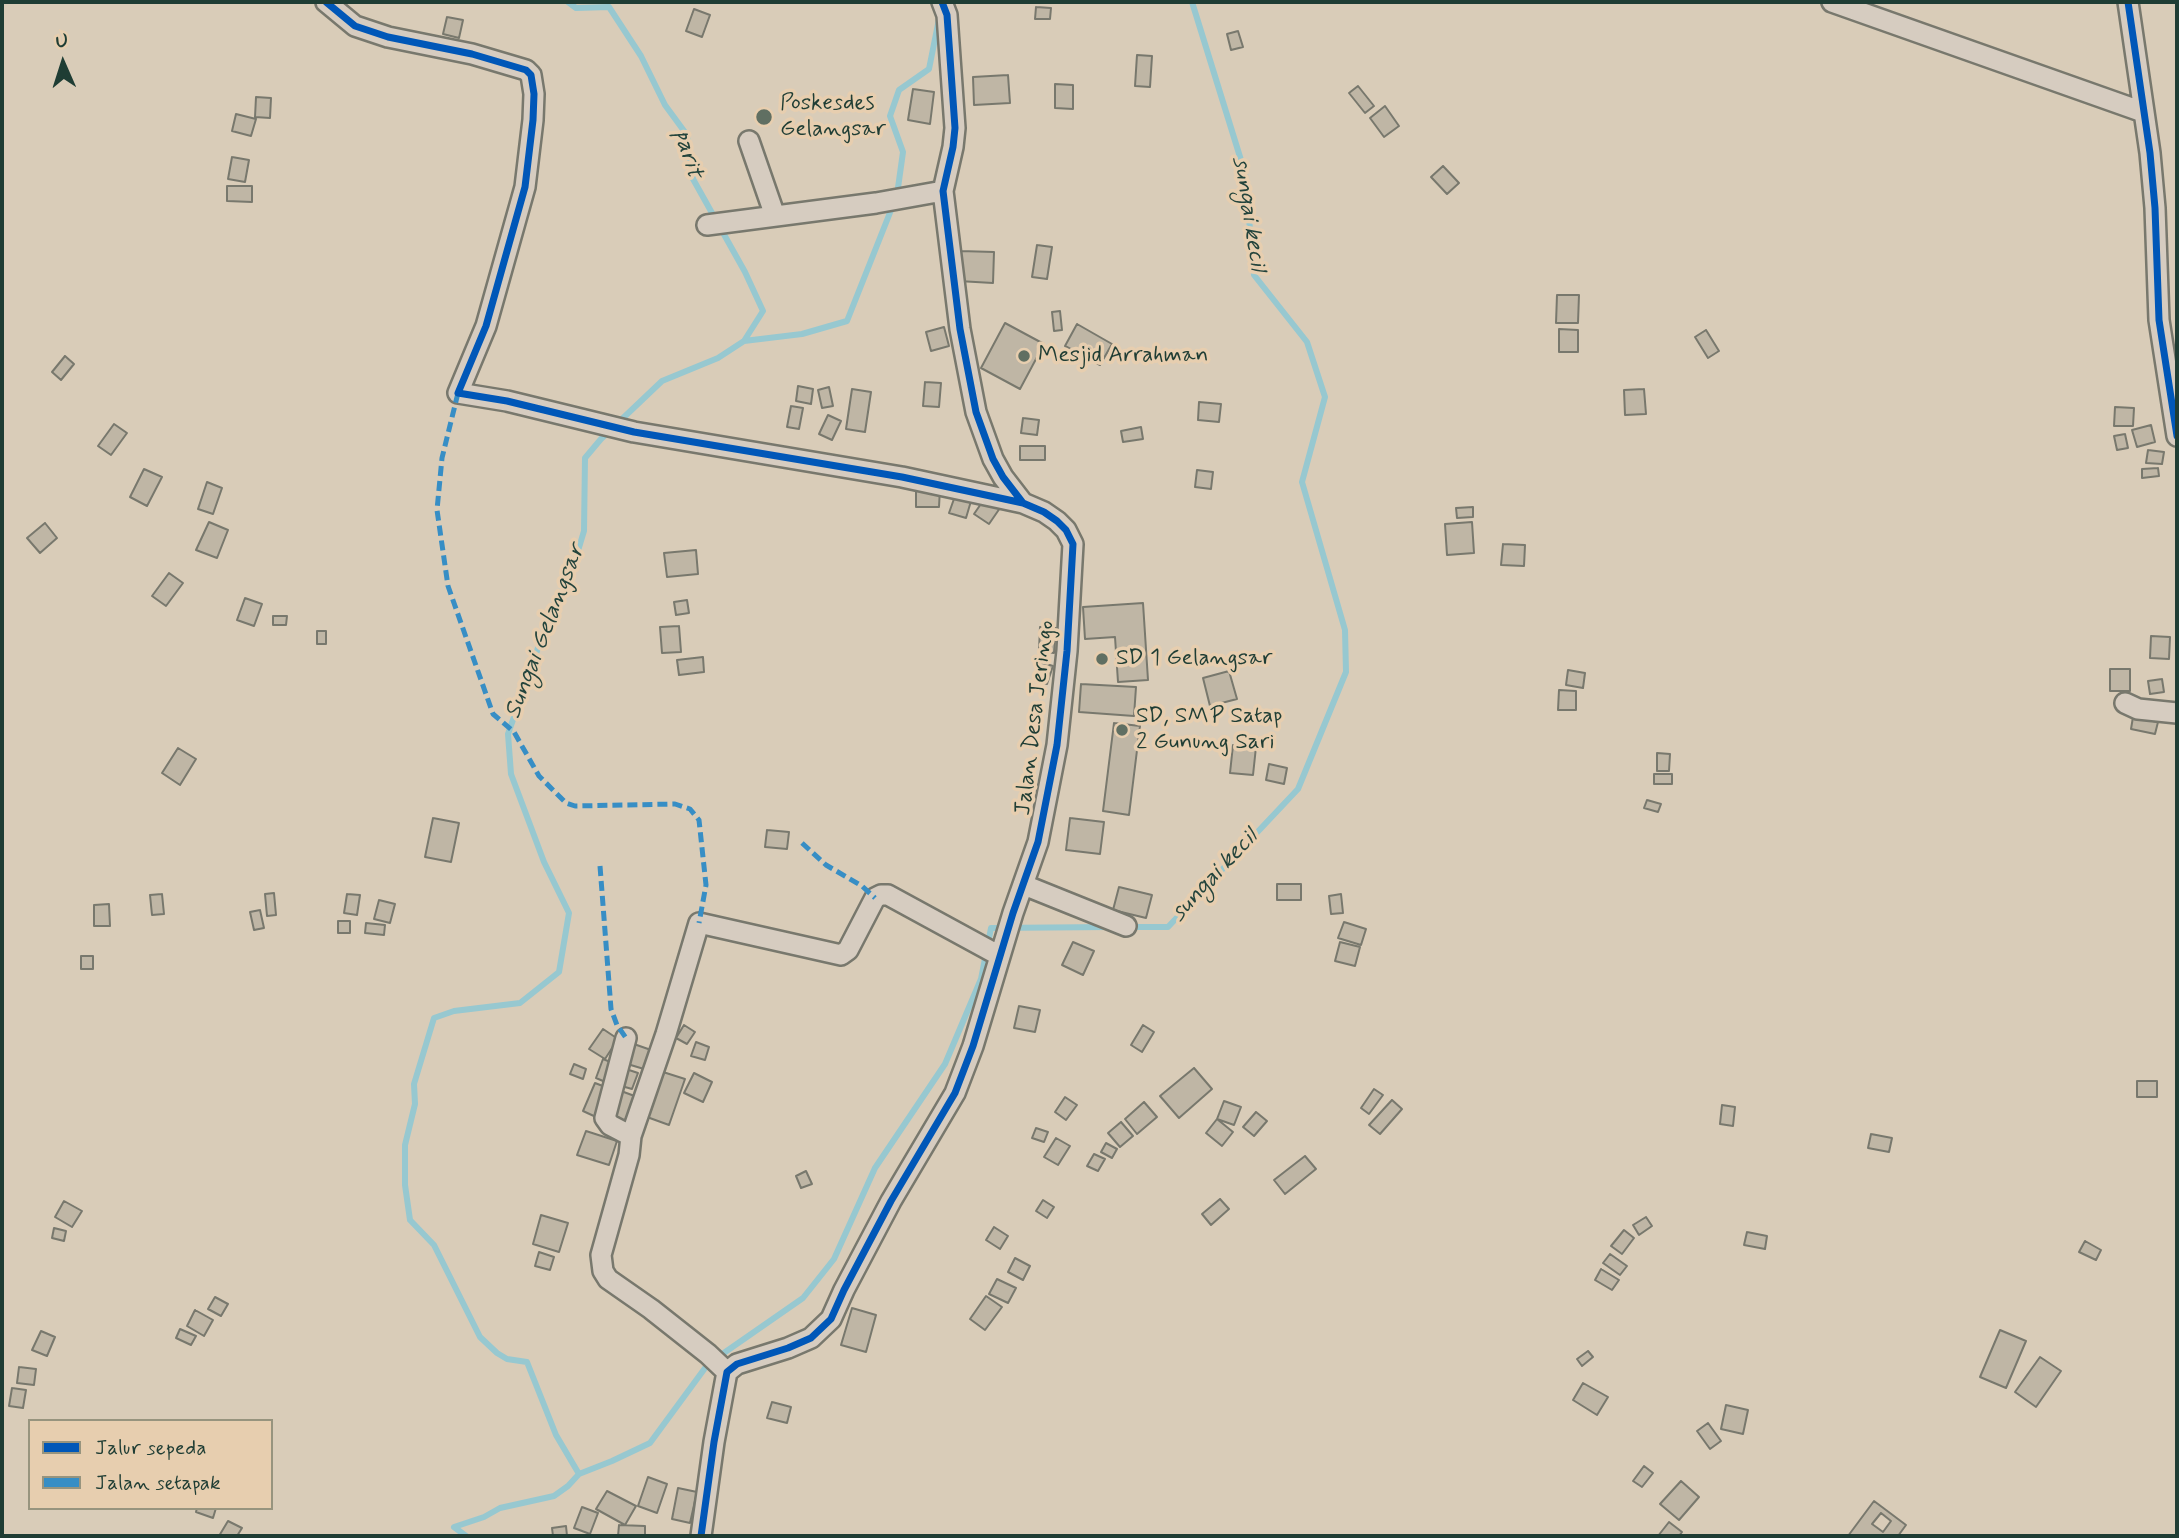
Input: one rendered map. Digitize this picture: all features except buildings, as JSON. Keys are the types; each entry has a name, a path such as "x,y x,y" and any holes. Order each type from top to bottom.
{"street":[{"path":"326,2 355,26 388,37 472,54 526,70 531,75 534,94 533,120 525,187 486,326 458,393 508,401 634,432 902,477 1023,503"},
{"path":"1832,2 2143,112"},
{"path":"2128,2 2153,180 2159,320 2177,436"},
{"name":"Jalan Desa Jeringo","path":"727,1372 737,1364 811,1338 831,1319 891,1201 955,1093 974,1046 993,950 1013,913 1038,842 1057,746 1067,651 1073,544 1066,530 1057,521 1023,503 993,459 976,412 960,329 943,191 955,128 944,8"},
{"path":"749,141 775,216"},
{"path":"707,225 876,203 943,191"},
{"path":"2125,702 2138,709 2177,713"},
{"path":"1024,885 1126,926"},
{"path":"701,1536 727,1372 708,1354 608,1279 603,1271 601,1255 629,1154 631,1136 666,1034 699,923 841,955 848,950 875,898 881,894 888,895 993,950"},
{"path":"626,1038 605,1118 610,1125 631,1136"}],"waterway":[{"name":"parit","path":"568,2 576,8 609,7 641,56 665,105 687,135 693,179 745,272 763,311 744,341"},
{"name":"sungai kecil","path":"1128,927 1168,927 1298,789 1346,672 1345,630 1302,482 1325,397 1307,342 1254,275 1245,173 1192,2"},
{"name":"Sungai Gelangsar","path":"466,1536 454,1527 484,1517 500,1508 554,1496 579,1474 556,1435 527,1362 507,1359 480,1337 434,1245 410,1220 405,1185 405,1145 415,1104 414,1084 434,1018 454,1011 520,1003 559,972 569,913 544,862 511,774 508,734 553,605 571,574 584,531 585,458 601,439 662,381 718,358 744,341 802,334 847,321 897,195 903,152 890,116 899,90 929,69 940,14"},
{"name":"sungai kecil","path":"579,1474 650,1443 708,1364 803,1298 834,1259 875,1168 945,1064 981,979 991,928 1110,927"}],"marked path":[{"path":"458,393 442,458 437,510 448,586 493,714 514,732 539,776 566,803 575,806 675,804 690,809 699,820 706,885 699,923"},
{"path":"802,843 826,865 862,886 875,898"},
{"path":"600,866 611,1009 626,1038"}],"cycle path":[{"path":"326,2 355,26 388,37 472,54 526,70 531,75 534,94 533,120 525,187 486,326 458,393 507,401 634,432 902,477 1023,503"},
{"path":"701,1536 727,1372 737,1364 811,1338 831,1319 891,1201 955,1093 973,1046 1013,913 1038,842 1057,745 1067,651 1073,544 1066,530 1057,521 1023,503 1003,477 993,459 976,412 960,329 943,191 955,128 947,15 942,2"},
{"path":"2128,2 2150,153 2159,320 2177,436"}],"place":[{"name":"Poskesdes Gelangsar","path":"764,117"},
{"name":"Mesjid Arrahman","path":"1024,356"},
{"name":"SD 1 Gelangsar","path":"1102,659"},
{"name":"SD, SMP Satap 2 Gunung Sari","path":"1122,730"}]}
